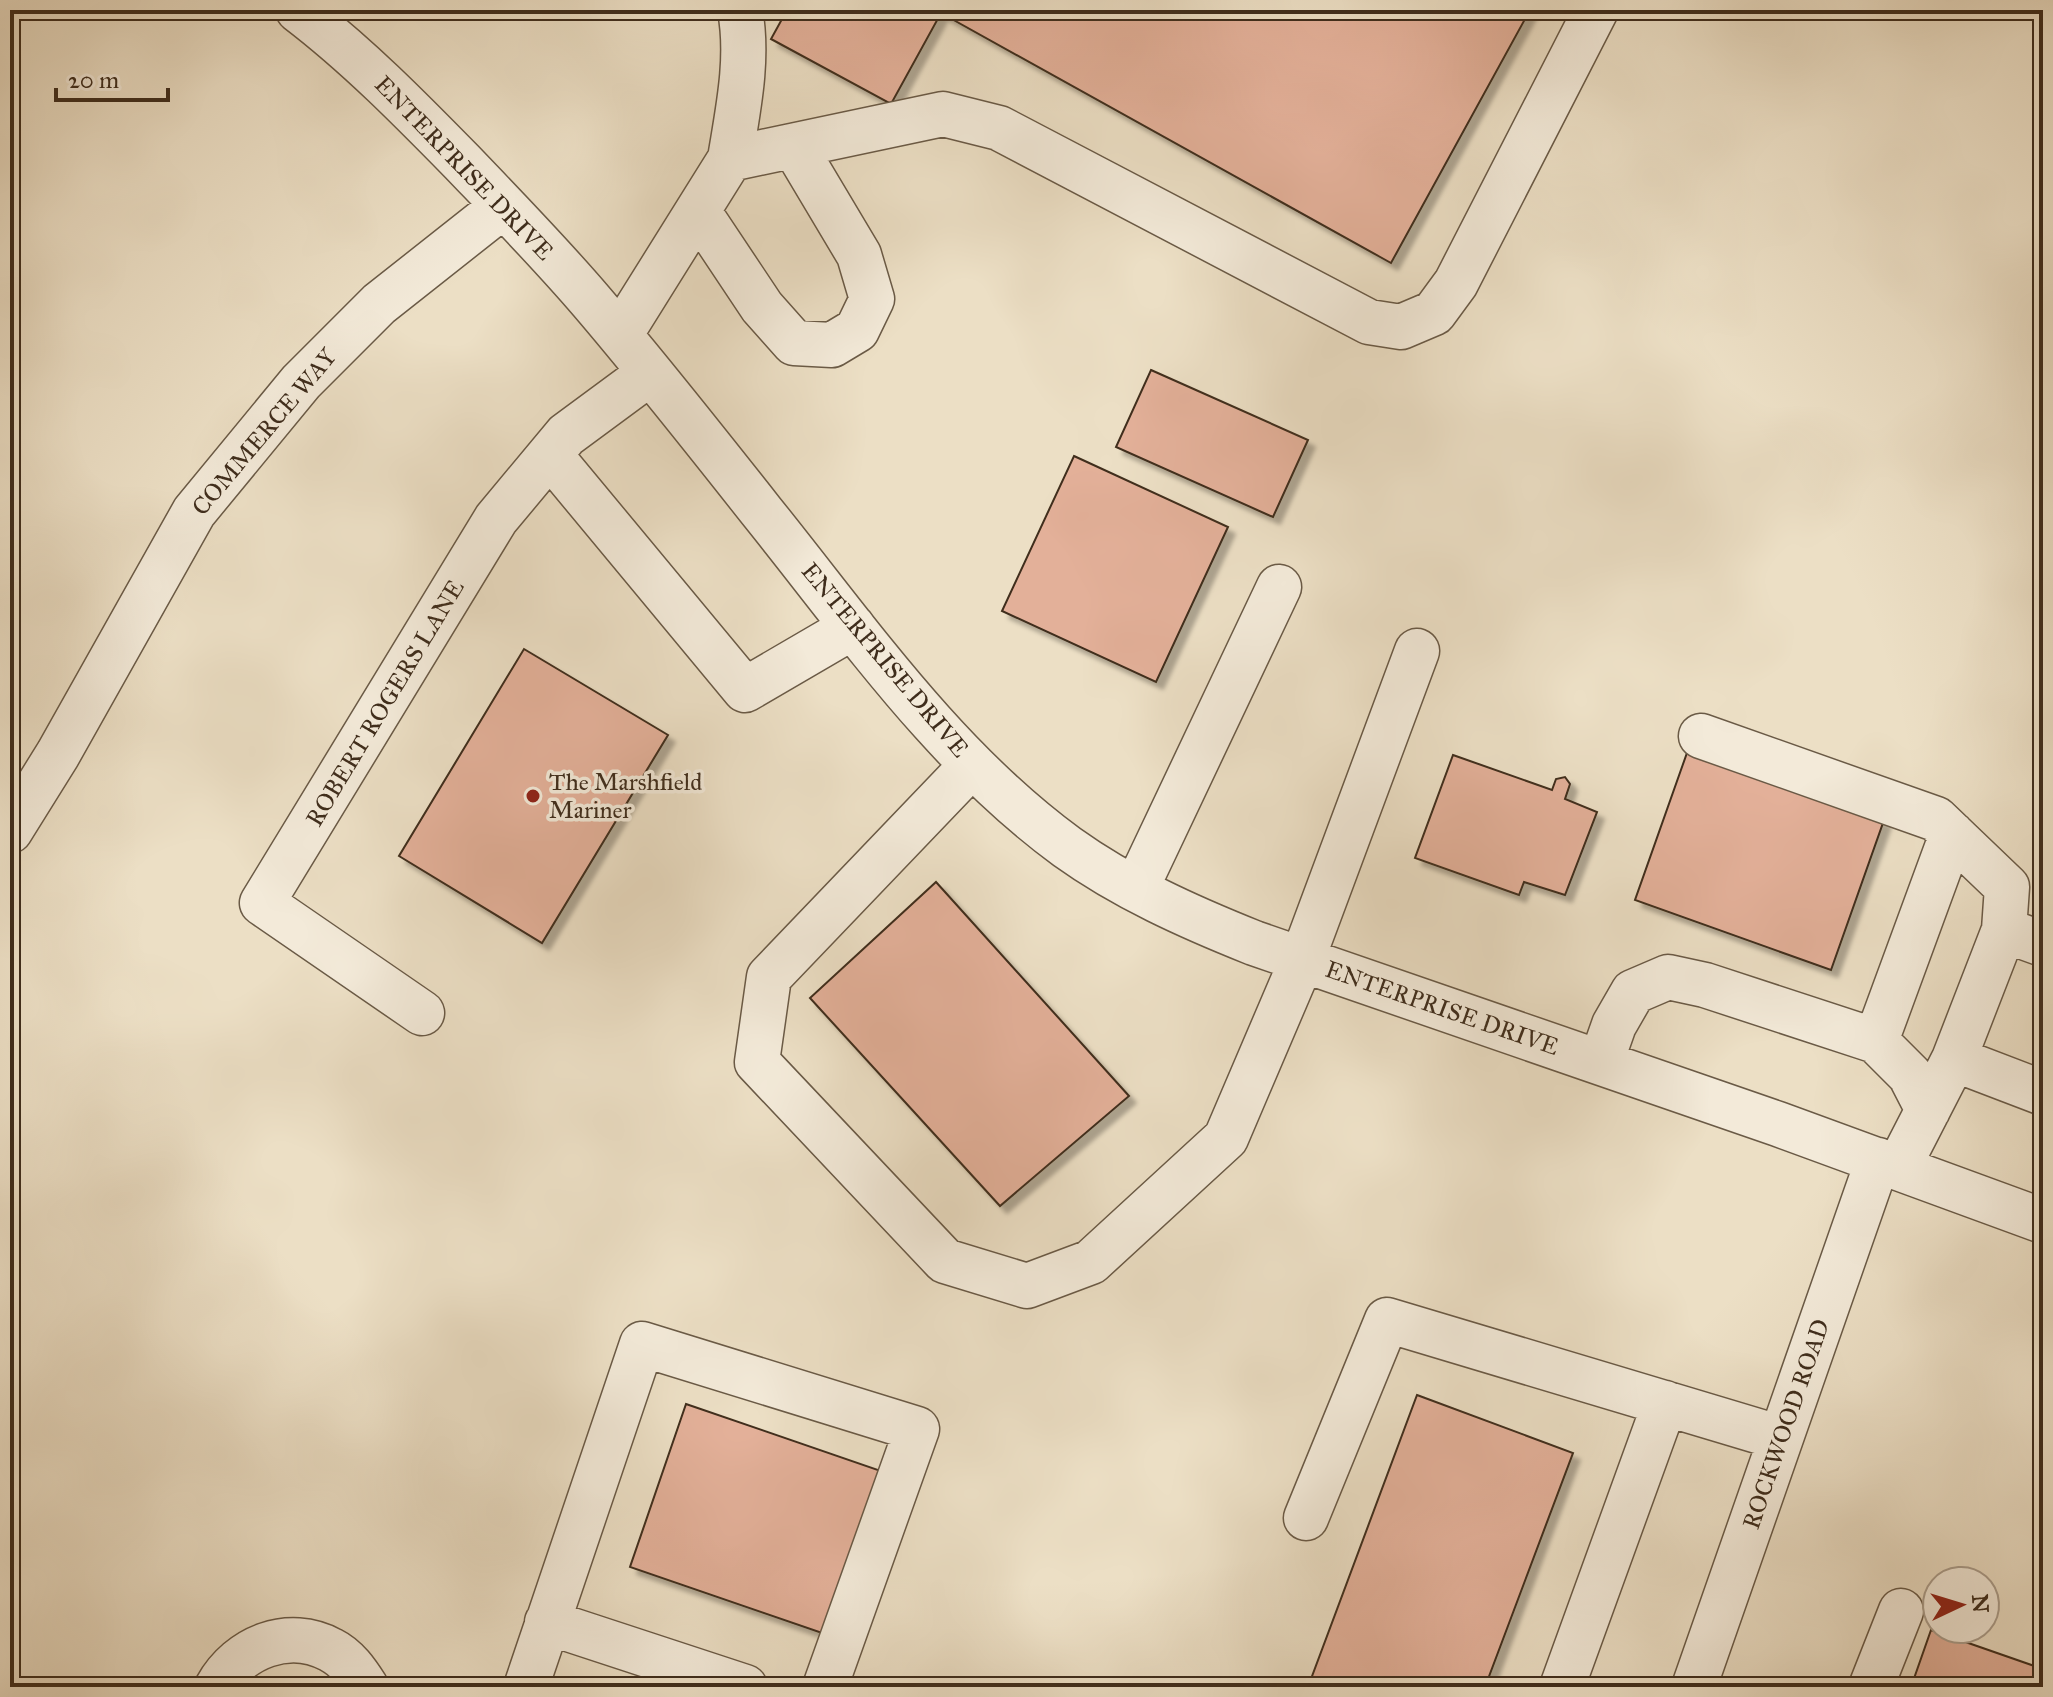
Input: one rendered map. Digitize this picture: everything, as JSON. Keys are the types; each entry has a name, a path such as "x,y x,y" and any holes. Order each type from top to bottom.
{"street":[{"name":"ENTERPRISE DRIVE","path":"298,10 372,75 503,206 620,335 928,718 1018,808 1068,848 1194,919 1302,960 1601,1062 2043,1221"},
{"path":"730,159 943,114 999,128 1369,322 1401,327 1434,313 1456,283 1596,10"},
{"path":"620,335 730,159 743,72 742,12"},
{"path":"698,211 762,307 794,343 832,345 857,330 872,299 859,255 794,146"},
{"name":"COMMERCE WAY","path":"10,831 58,754 194,512 301,382 334,348 379,304 503,206"},
{"name":"ROBERT ROGERS LANE","path":"422,1013 262,903 496,519 566,435 650,373"},
{"path":"550,455 745,690 853,627"},
{"path":"1136,889 1279,587"},
{"path":"972,765 769,977 757,1062 945,1261 1027,1286 1091,1262 1226,1138 1302,960 1417,651"},
{"path":"1701,736 1936,819 1952,834 1876,1041"},
{"name":"ROCKWOOD ROAD","path":"1694,1687 1781,1438 1888,1164 1928,1110 2024,937 2007,887 1952,834"},
{"path":"1601,1062 1614,1025 1633,992 1668,977 1705,985 1876,1041 1910,1075 1928,1110"},
{"path":"1954,1059 2043,1093"},
{"path":"1306,1518 1387,1320 1781,1438"},
{"path":"526,1687 642,1344 917,1429 825,1687"},
{"path":"1562,1687 1665,1403"},
{"path":"1871,1687 1901,1611"},
{"path":"547,1622 745,1687"},
{"path":"217,1687 226,1671 248,1652 274,1641 304,1641 331,1650 354,1668 366,1687"}],"building":[{"path":"787,10 1530,10 1391,263 941,13 891,104 771,39"},
{"path":"1151,370 1308,440 1273,517 1116,447"},
{"path":"1074,456 1228,527 1156,682 1002,611"},
{"name":"The Marshfield Mariner","path":"524,649 668,735 542,943 399,856"},
{"path":"1688,750 1884,820 1831,970 1635,900"},
{"path":"1453,755 1552,790 1556,779 1565,777 1570,784 1565,799 1597,812 1565,895 1524,882 1519,895 1415,858"},
{"path":"936,882 1129,1096 1000,1206 810,998"},
{"path":"1417,1395 1573,1453 1485,1687 1308,1687"},
{"path":"686,1404 881,1471 825,1634 630,1567"},
{"path":"1926,1645 1974,1645 2043,1669 2041,1687 1911,1687"}],"place":[{"name":"The Marshfield Mariner","path":"533,796"}]}
